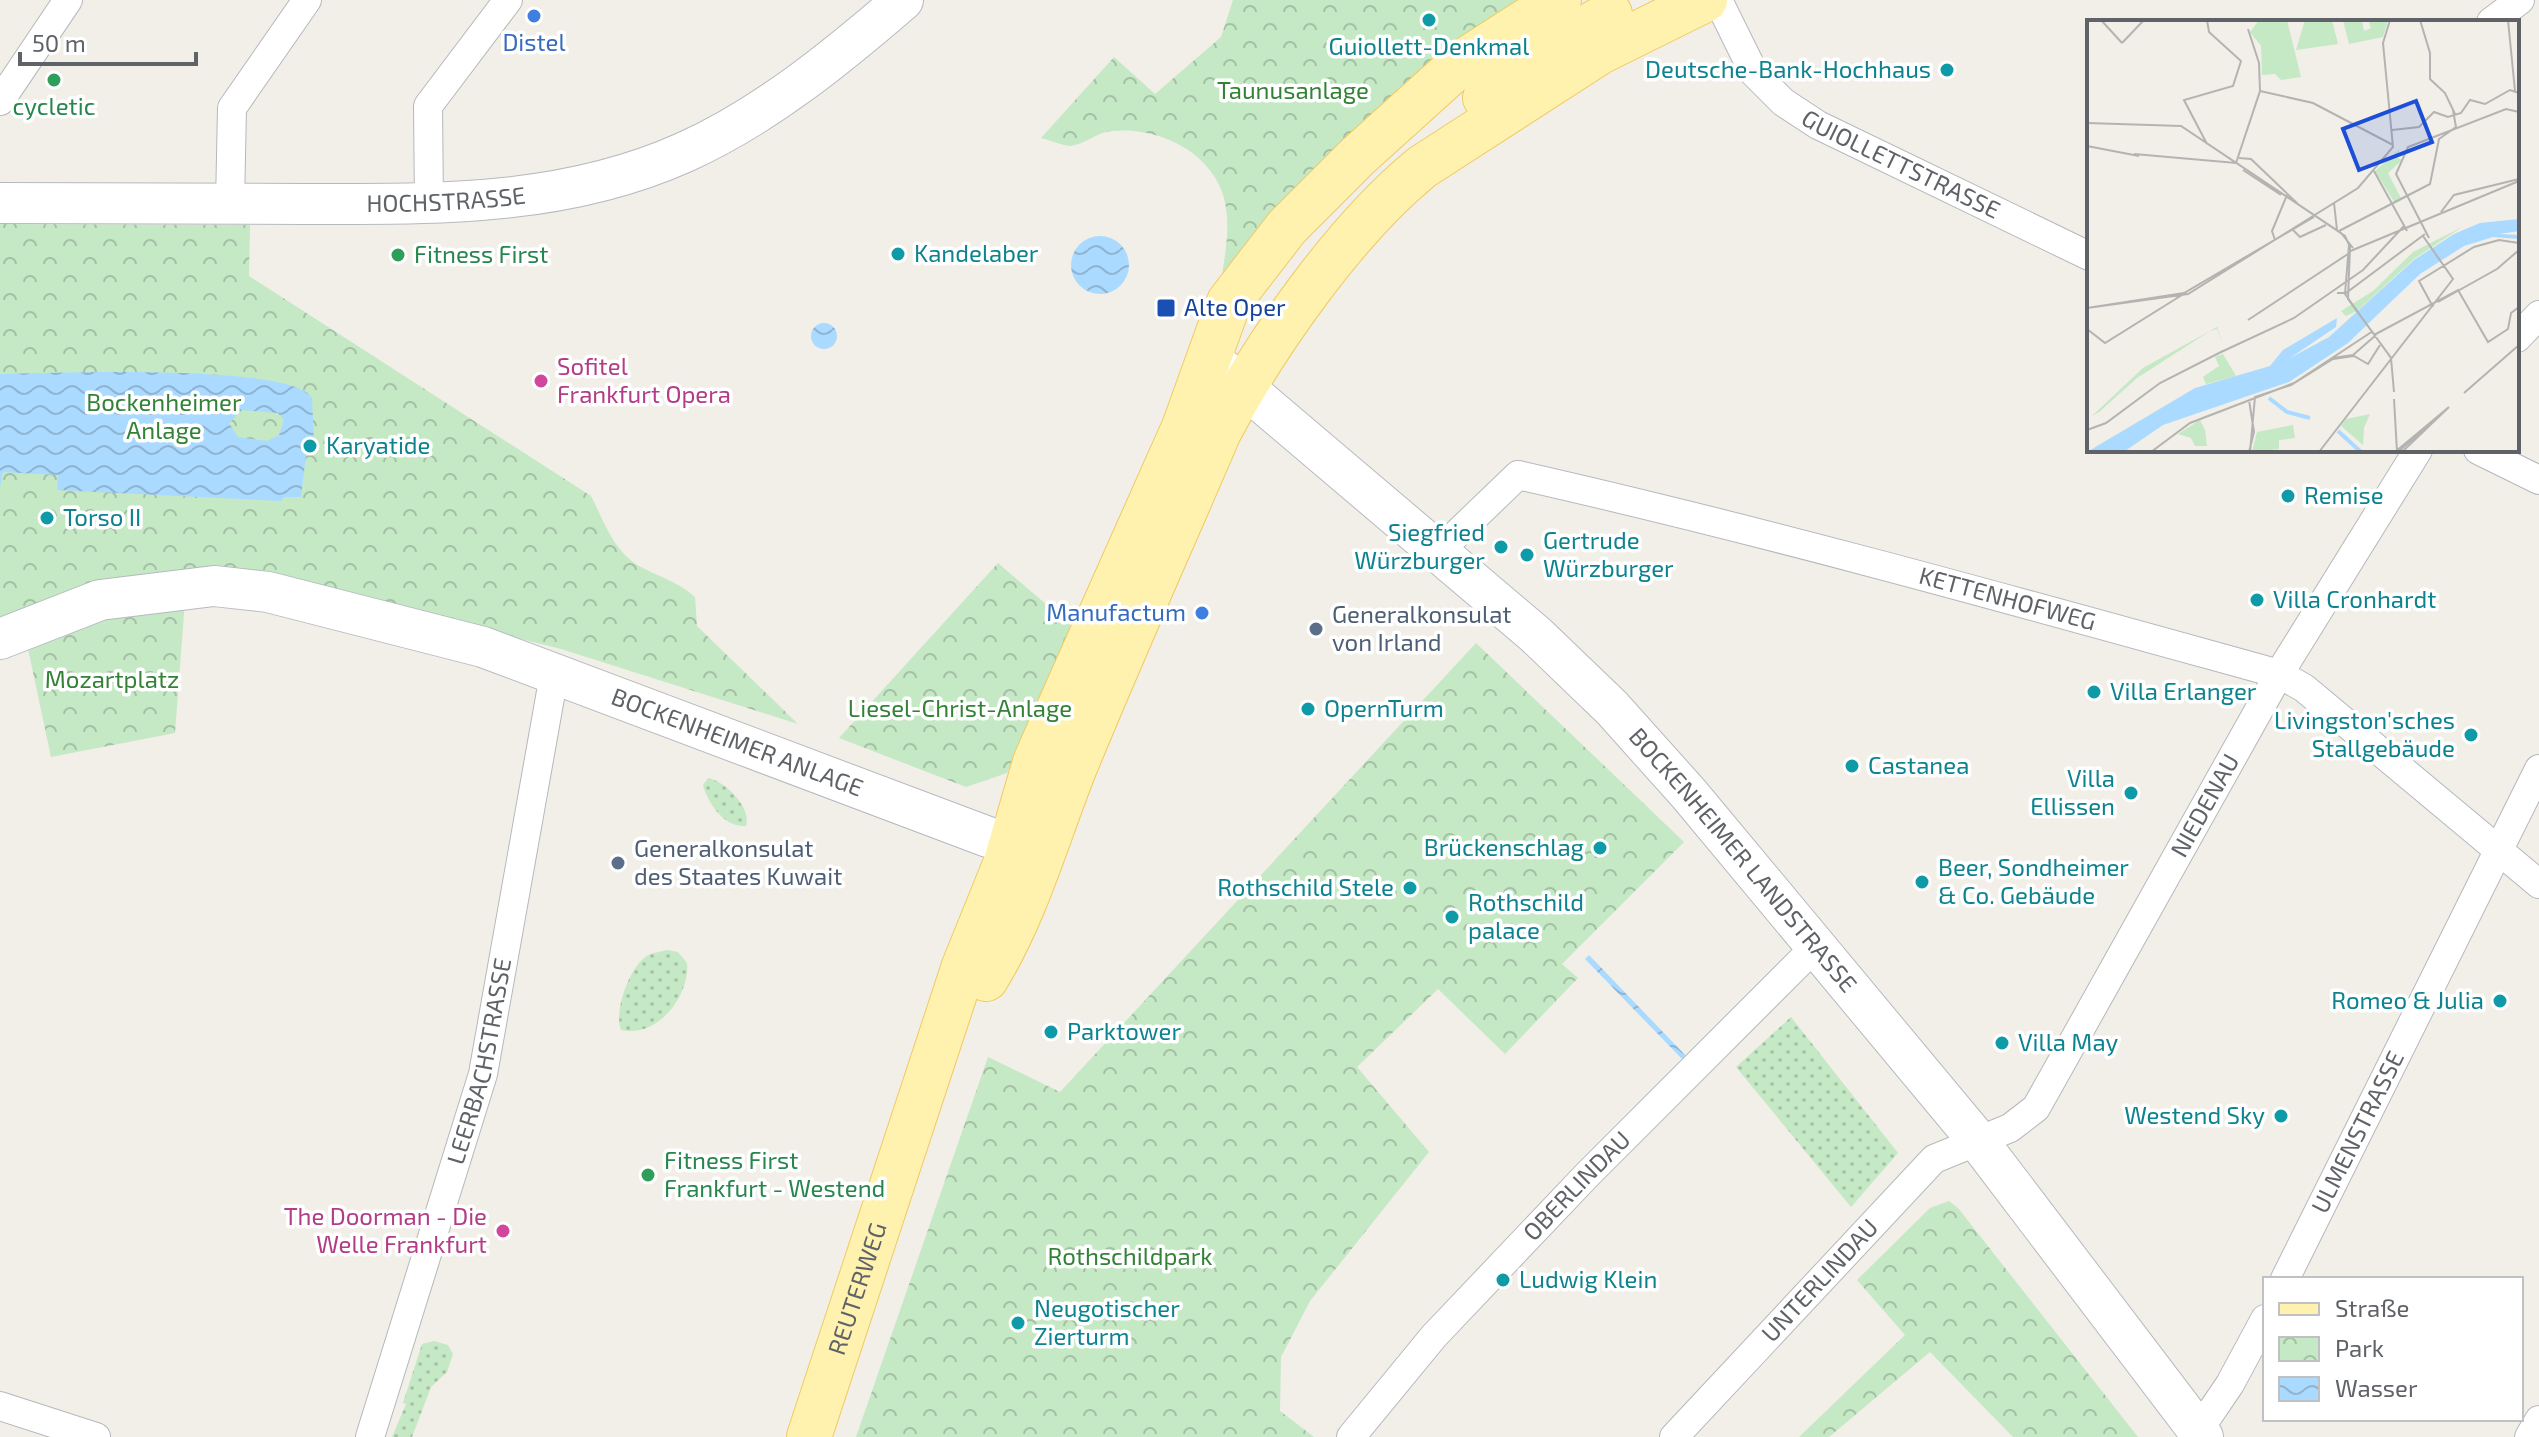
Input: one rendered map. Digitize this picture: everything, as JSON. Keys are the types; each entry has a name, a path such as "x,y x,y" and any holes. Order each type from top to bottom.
{"main road":[{"name":"HOCHSTRASSE","path":"0,203 429,204 542,196 635,172 724,133 851,45 903,0"},
{"path":"1011,843 1035,762 1191,411 1229,302 1287,227 1461,63 1559,0"},
{"path":"1422,167 1452,124 1543,52 1634,0"},
{"path":"1011,843 1053,823 1182,517 1244,385 1330,265 1403,182 1422,167 1600,52 1705,0"},
{"name":"BOCKENHEIMER LANDSTRASSE","path":"1208,357 1536,635 1612,708 1978,1141 2198,1435"},
{"name":"BOCKENHEIMER ANLAGE","path":"0,639 100,600 214,586 268,592 483,647 1011,843"},
{"name":"REUTERWEG","path":"938,1051 988,976 1022,916 1053,823"},
{"name":"REUTERWEG","path":"809,1437 964,966 991,906 1011,843"}],"street":[{"path":"0,101 68,0"},
{"path":"230,204 232,108 307,0"},
{"path":"429,204 428,106 508,0"},
{"name":"GUIOLLETTSTRASSE","path":"1718,0 1754,73 1783,102 1818,125 2087,255"},
{"path":"2494,20 2520,0"},
{"path":"2519,336 2539,315"},
{"name":"NIEDENAU","path":"1978,1141 2010,1128 2036,1108 2279,674 2417,452"},
{"path":"2482,452 2539,480"},
{"name":"KETTENHOFWEG","path":"1438,552 1518,475 1659,507 1961,585 2279,674 2304,688 2539,884"},
{"name":"LEERBACHSTRASSE","path":"370,1437 483,1074 554,675"},
{"name":"ULMENSTRASSE","path":"2286,1277 2539,769"},
{"name":"OBERLINDAU","path":"1351,1437 1434,1336 1587,1175 1816,946"},
{"name":"UNTERLINDAU","path":"1674,1437 1934,1159 1978,1141"},
{"path":"2198,1435 2263,1323"},
{"path":"0,1406 96,1437"},
{"path":"2529,1437 2539,1420"}],"green space":[{"name":"Taunusanlage","path":"1233,0 1559,0 1219,296 1227,216 1223,195 1203,162 1170,140 1132,131 1107,132 1071,146 1041,138 1114,57 1155,94 1221,37"},
{"name":"Bockenheimer Anlage","path":"0,224 250,225 249,276 591,496 624,554 695,597 697,626 798,724 561,649 337,593 211,575 0,630"},
{"name":"Liesel-Christ-Anlage","path":"998,563 1075,629 1007,773 966,787 839,738"},
{"name":"Mozartplatz","path":"185,600 175,733 51,757 27,644 101,614"},
{"name":"Rothschildpark","path":"1476,643 1684,842 1562,964 1578,978 1505,1054 1438,989 1357,1067 1429,1152 1310,1301 1281,1357 1280,1411 1314,1437 856,1437 988,1057 1060,1092"},
{"path":"708,778 722,784 736,796 745,811 746,826 738,826 724,819 713,807 703,785"},
{"path":"667,950 678,952 687,963 687,976 677,1001 659,1021 647,1028 621,1030 619,1013 632,973 645,957"},
{"path":"1791,1017 1898,1153 1851,1207 1736,1067"},
{"path":"1949,1201 1958,1208 2138,1437 2013,1437 1930,1352 1829,1437 1799,1437 1905,1335 1857,1280 1930,1208"},
{"path":"434,1341 448,1345 453,1354 447,1372 431,1387 412,1437 392,1437 406,1404 403,1403 422,1344"}],"water":[{"path":"1100,236 1121,244 1129,265 1121,286 1100,294 1079,286 1071,265 1079,244"},
{"path":"824,323 833,327 837,336 833,345 824,349 815,345 811,336 815,327"},
{"path":"166,372 217,375 262,379 295,387 312,398 314,443 307,447 301,497 284,497 281,501 57,490 58,475 3,472 0,488 0,374","holes":["242,410 278,413 284,420 279,435 267,441 238,437 229,423"]},
{"path":"1589,955 1688,1058 1684,1061 1585,959"}],"place":[{"name":"Distel","path":"534,16"},
{"name":"Guiollett-Denkmal","path":"1429,20"},
{"name":"Deutsche-Bank-Hochhaus","path":"1947,70"},
{"name":"cycletic","path":"54,80"},
{"name":"Kandelaber","path":"898,254"},
{"name":"Fitness First","path":"398,255"},
{"name":"Alte Oper","path":"1166,308"},
{"name":"Sofitel Frankfurt Opera","path":"541,381"},
{"name":"Karyatide","path":"310,446"},
{"name":"Remise","path":"2288,496"},
{"name":"Torso II","path":"47,518"},
{"name":"Siegfried Würzburger","path":"1501,547"},
{"name":"Gertrude Würzburger","path":"1527,555"},
{"name":"Villa Cronhardt","path":"2257,600"},
{"name":"Manufactum","path":"1202,613"},
{"name":"Generalkonsulat von Irland","path":"1316,629"},
{"name":"Villa Erlanger","path":"2094,692"},
{"name":"OpernTurm","path":"1308,709"},
{"name":"Livingston'sches Stallgebäude","path":"2471,735"},
{"name":"Castanea","path":"1852,766"},
{"name":"Villa Ellissen","path":"2131,793"},
{"name":"Brückenschlag","path":"1600,848"},
{"name":"Generalkonsulat des Staates Kuwait","path":"618,863"},
{"name":"Beer, Sondheimer & Co. Gebäude","path":"1922,882"},
{"name":"Rothschild Stele","path":"1410,888"},
{"name":"Rothschild palace","path":"1452,917"},
{"name":"Romeo & Julia","path":"2500,1001"},
{"name":"Parktower","path":"1051,1032"},
{"name":"Villa May","path":"2002,1043"},
{"name":"Westend Sky","path":"2281,1116"},
{"name":"Fitness First Frankfurt - Westend","path":"648,1175"},
{"name":"The Doorman - Die Welle Frankfurt","path":"503,1231"},
{"name":"Ludwig Klein","path":"1503,1280"},
{"name":"Neugotischer Zierturm","path":"1018,1323"}]}
